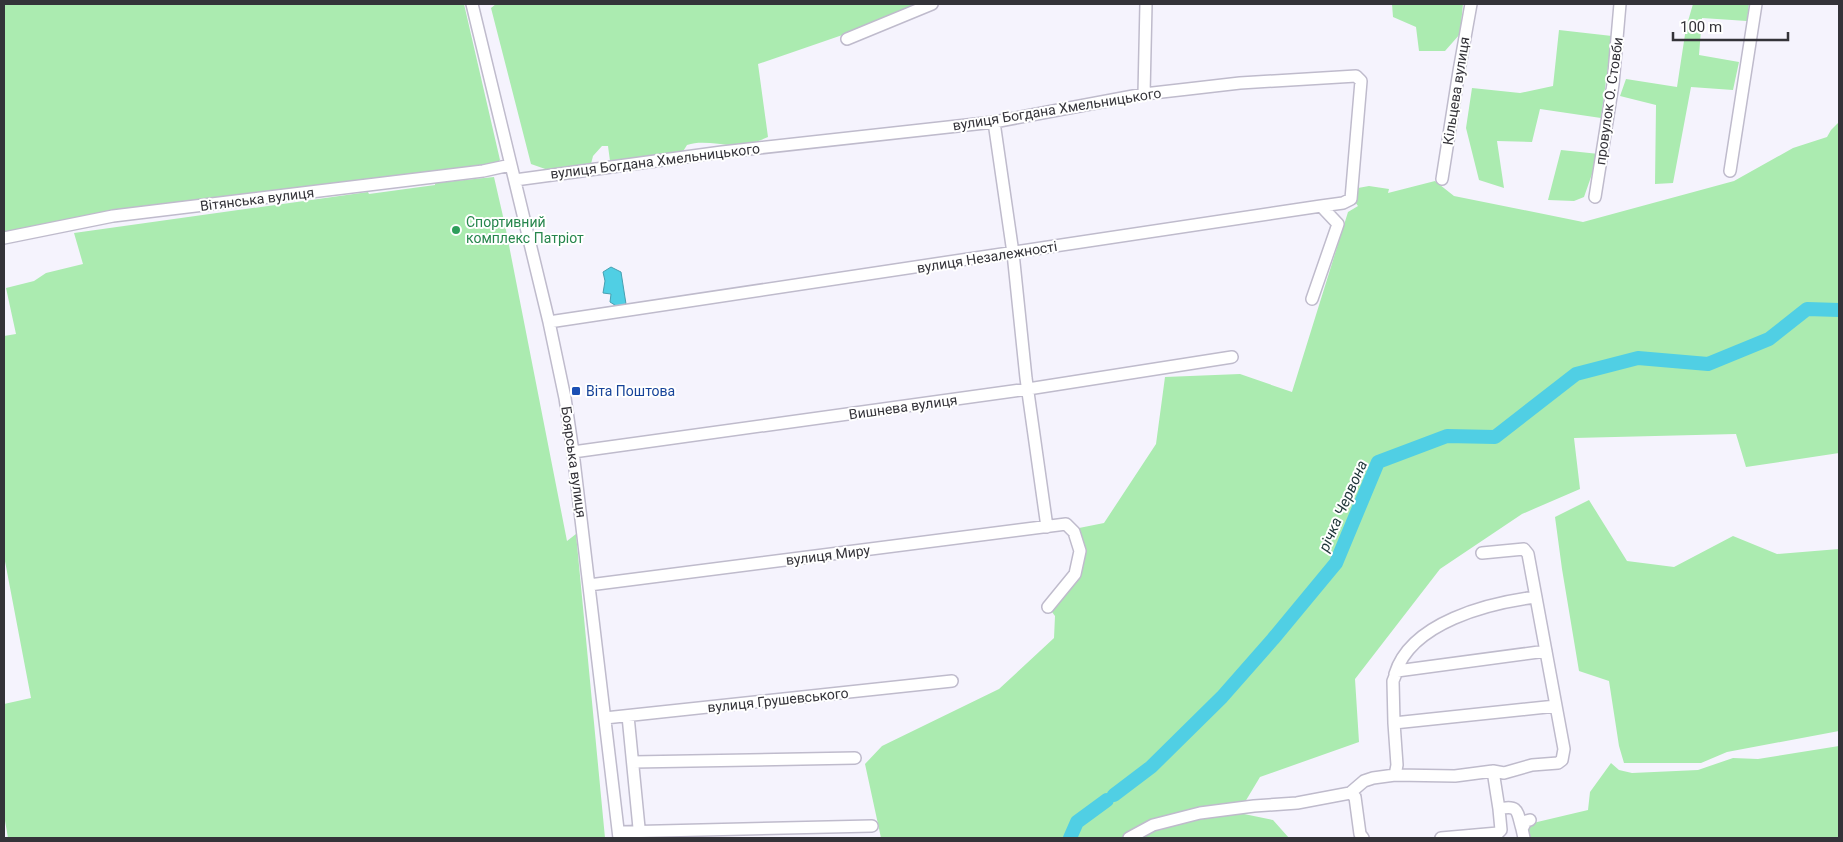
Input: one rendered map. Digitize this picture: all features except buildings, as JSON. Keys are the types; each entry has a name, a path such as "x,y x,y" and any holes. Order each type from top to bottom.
{"street":[{"name":"Боярська вулиця","path":"472,4 549,322 565,398 619,835"},
{"path":"847,39 932,4"},
{"path":"1144,94 1146,4"},
{"name":"Кільцева вулиця","path":"1442,179 1458,71 1471,4"},
{"name":"провулок О. Стовби","path":"1595,198 1613,84 1620,4"},
{"path":"1730,171 1756,4"},
{"name":"вулиця Богдана Хмельницького","path":"515,180 731,151 994,122 1144,94 1240,83 1356,76 1361,81 1351,199 1343,203 1321,206"},
{"path":"994,122 1014,253 1028,389 1047,527"},
{"name":"Вітянська вулиця","path":"4,238 113,216 483,171 511,165"},
{"path":"1312,298 1338,224 1321,206"},
{"name":"вулиця Незалежності","path":"549,322 1321,206"},
{"name":"Вишнева вулиця","path":"573,452 1028,389 1232,357"},
{"name":"вулиця Миру","path":"589,585 1066,524 1074,532 1080,550 1075,574 1048,607"},
{"path":"1129,838 1153,825 1200,813 1297,803 1350,793 1364,781 1394,775 1455,776 1493,771 1504,773 1532,765 1558,763 1562,760 1564,749 1527,551 1524,549 1482,553"},
{"path":"1394,775 1397,765 1394,723 1394,676 1396,668 1409,647 1421,637 1454,618 1498,604 1536,596"},
{"path":"1394,676 1397,671 1403,669 1546,651"},
{"name":"вулиця Грушевського","path":"605,718 952,681"},
{"path":"1394,723 1556,706"},
{"path":"628,716 640,835"},
{"path":"633,762 856,758"},
{"path":"1441,838 1498,833 1502,830 1493,771"},
{"path":"1350,793 1355,796 1360,834 1363,838"},
{"path":"1499,809 1513,807 1517,811 1523,833"},
{"path":"1523,833 1526,821 1530,820"},
{"path":"619,835 872,826"}],"green space":[{"path":"4,4 464,4 500,160 486,173 268,200 51,223 4,232"},
{"path":"496,4 917,4 854,31 758,64 768,137 752,143 739,145 693,144 687,145 682,153 610,161 608,146 602,146 593,156 591,164 551,171 531,164 491,8"},
{"path":"1392,4 1463,4 1460,34 1445,51 1419,51 1416,27 1393,17"},
{"path":"1693,4 1749,4 1747,21 1702,18 1699,55 1739,62 1733,90 1691,87 1673,183 1655,184 1656,105 1620,96 1626,79 1677,87 1686,28"},
{"path":"1559,30 1612,36 1601,118 1540,109 1532,142 1497,141 1504,188 1479,180 1466,128 1472,88 1520,93 1553,86"},
{"path":"1839,122 1839,453 1746,467 1736,434 1574,438 1580,489 1522,514 1440,569 1355,679 1359,742 1260,777 1245,802 1244,814 1273,820 1289,838 881,838 865,764 882,746 999,689 1054,638 1055,616 1052,612 1081,569 1085,550 1079,528 1104,523 1156,444 1165,377 1240,374 1292,392 1348,212 1358,206 1355,202 1358,188 1369,186 1389,189 1388,193 1435,181 1454,196 1583,222 1734,181 1793,148 1827,137"},
{"path":"1561,150 1599,154 1584,197 1574,201 1548,200"},
{"path":"494,177 567,541 576,534 605,838 8,838 4,815 4,704 31,698 4,556 4,336 16,334 6,288 34,281 46,273 83,264 74,233 368,192 369,194 435,185 435,183"},
{"path":"1589,500 1627,561 1674,567 1733,536 1777,554 1839,549 1839,731 1727,752 1701,763 1624,763 1619,746 1609,681 1579,671 1555,517"},
{"path":"1839,746 1839,838 1527,838 1525,830 1533,823 1588,810 1590,792 1611,763 1619,770 1632,773 1698,770 1733,758 1758,759"}],"water":[{"path":"611,267 621,272 626,304 618,307 610,302 611,294 603,293 605,281 603,272"}],"waterway":[{"name":"річка Червона","path":"1114,795 1151,767 1222,697 1336,563 1378,462 1447,436 1495,437 1576,374 1638,358 1708,364 1769,339 1807,309 1839,310"},
{"path":"1070,838 1077,822 1107,800"}],"place":[{"name":"Спортивний комплекс Патріот","path":"456,230"},
{"name":"Віта Поштова","path":"576,391"}]}
